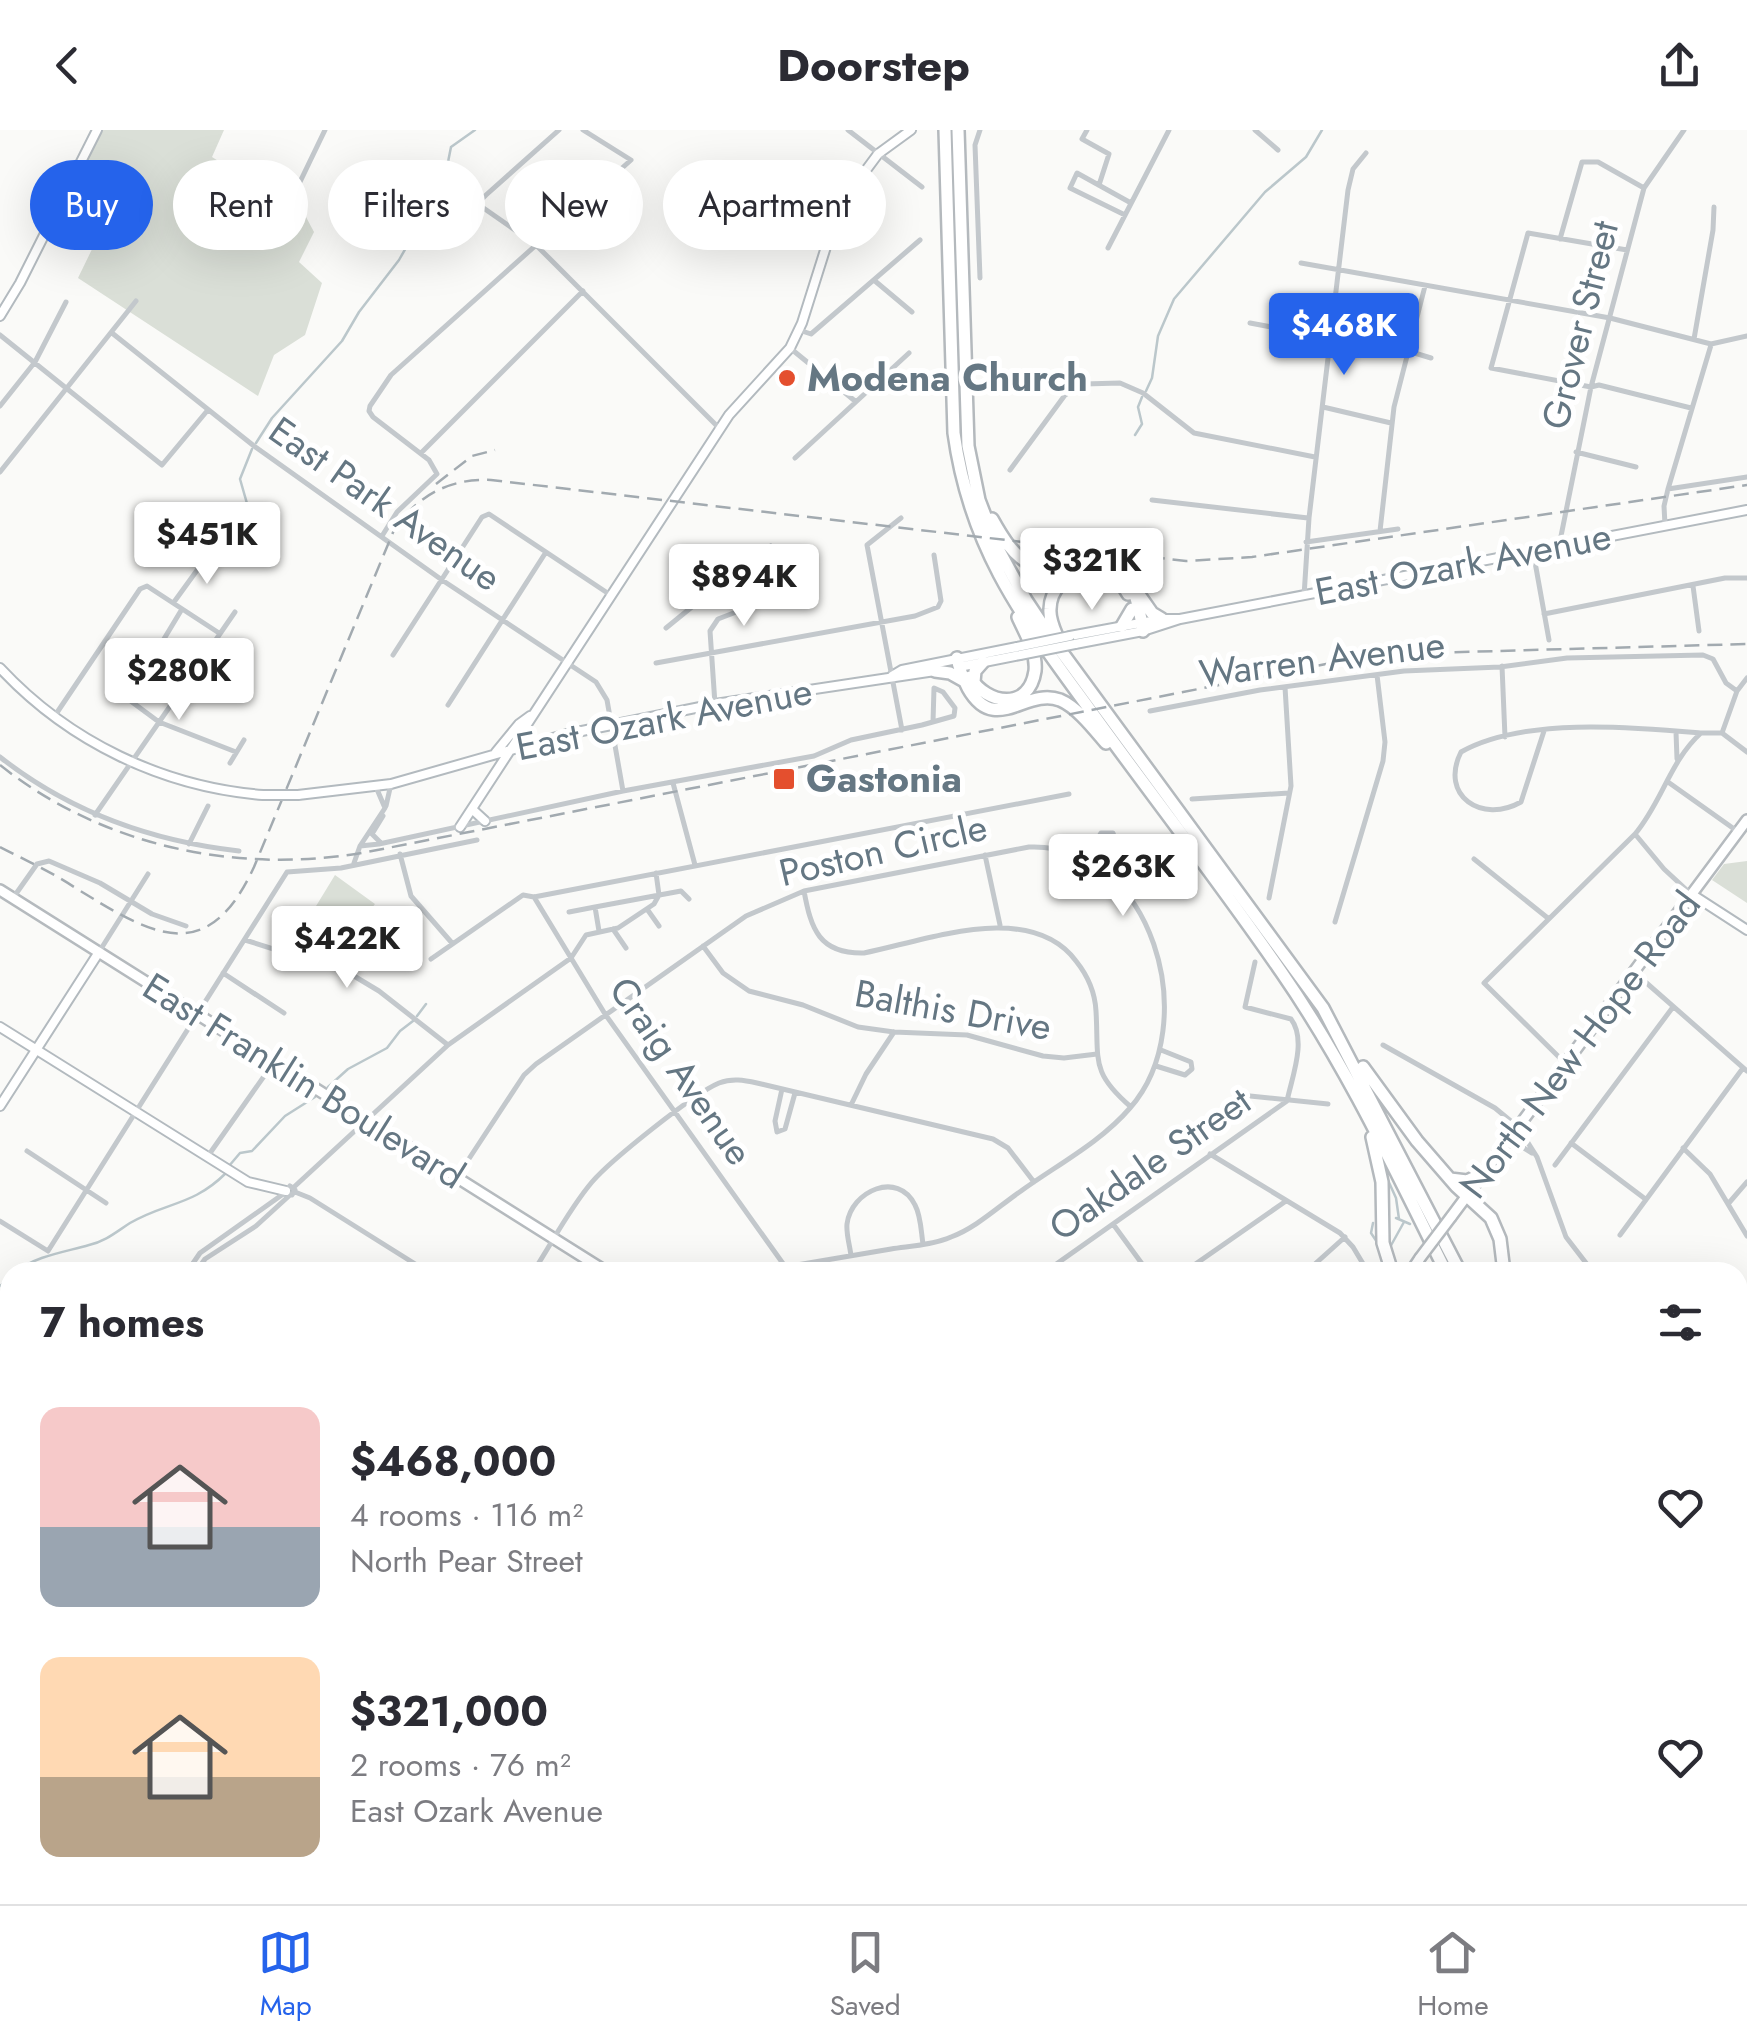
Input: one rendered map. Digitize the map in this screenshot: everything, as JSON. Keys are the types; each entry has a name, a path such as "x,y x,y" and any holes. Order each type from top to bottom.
{"highway":[{"path":"935,671 950,673 986,696 1006,700 1025,691 1032,678 1033,653 977,529 962,481 954,433 946,130"},
{"path":"958,130 966,430 988,527 1010,573 1066,658 1323,1008 1392,1109 1450,1179 1495,1225 1502,1262"},
{"path":"973,474 1006,544 1030,564 1058,569 1108,566 1121,571 1152,613 1162,619"},
{"path":"1066,658 1050,611 1052,597 1066,580 1086,572 1107,573 1124,586 1139,627"},
{"path":"1131,582 1139,627"},
{"path":"1006,590 1290,984 1332,1049 1441,1262"},
{"path":"1122,626 1132,610"},
{"path":"961,662 974,698 991,708 1005,710 1042,698 1056,698 1070,705 1163,812"},
{"path":"970,684 983,662"},
{"path":"1323,1008 1455,1262"},
{"path":"1364,1109 1380,1169 1384,1240 1390,1262"},
{"path":"1450,1179 1466,1181 1482,1174"},
{"path":"1384,1240 1400,1262"}],"main road":[{"path":"0,316 96,130"},
{"path":"495,754 526,721 568,662 745,394 790,348 800,330 838,213 849,193 878,154 911,130"},
{"name":"East Ozark Avenue","path":"892,676 902,670 961,662 1747,510"},
{"name":"East Ozark Avenue","path":"1073,640 1122,626 1139,627 1162,619 1180,619"},
{"name":"East Ozark Avenue","path":"0,668 54,717 131,762 192,783 264,795 298,795 391,784 512,748 612,724 715,704 903,677 961,662 983,662 1018,651"},
{"path":"526,721 532,734 545,740"},
{"path":"460,827 526,721"},
{"path":"474,810 485,821"},
{"name":"North New Hope Road","path":"1416,1262 1747,820"},
{"name":"East Franklin Boulevard","path":"0,890 590,1262"},
{"path":"1692,895 1747,930"},
{"path":"2,1100 100,952"},
{"path":"0,1027 248,1182 290,1191"}],"street":[{"path":"308,165 325,130"},
{"path":"525,160 558,130"},
{"path":"583,130 631,160"},
{"path":"848,130 922,187"},
{"path":"980,130 975,145 980,278"},
{"path":"1087,130 1082,140 1109,154 1099,185"},
{"path":"1108,248 1169,130"},
{"path":"1255,130 1278,150"},
{"name":"Grover Street","path":"1559,546 1591,387 1644,188 1684,130"},
{"path":"1304,596 1306,542 1338,270 1353,169 1366,153"},
{"path":"1560,238 1582,162 1598,162 1644,188"},
{"path":"1125,216 1070,188 1077,173 1132,202"},
{"path":"505,178 481,200 482,207 505,223"},
{"path":"1694,339 1714,208"},
{"path":"1627,250 1528,233 1491,368 1591,387 1599,385 1691,408"},
{"path":"800,330 810,334 920,240"},
{"path":"382,536 397,512 437,474 421,454 368,412 391,376 528,250"},
{"path":"541,250 720,429"},
{"path":"1301,263 1610,318 1711,344 1747,336"},
{"path":"876,280 912,312"},
{"path":"1380,531 1391,423 1425,286"},
{"path":"421,454 583,290"},
{"path":"0,472 136,301"},
{"path":"0,406 35,362 66,302"},
{"path":"1250,323 1330,338"},
{"name":"East Park Avenue","path":"112,333 207,411 442,580 602,687 623,791"},
{"path":"0,335 162,466 207,411"},
{"path":"1665,525 1668,489 1711,344"},
{"path":"790,348 855,402"},
{"path":"1408,352 1431,358"},
{"path":"795,458 909,353"},
{"path":"1010,470 1065,395 1084,384 1104,381 1132,386 1194,433 1317,457"},
{"path":"1323,407 1391,423"},
{"path":"1576,452 1636,467"},
{"path":"1668,489 1747,477"},
{"path":"1152,500 1309,518"},
{"path":"394,655 482,517 489,514 612,596"},
{"path":"901,518 866,544 902,730"},
{"path":"1306,542 1398,529"},
{"path":"715,704 710,654 713,625 744,608 756,570 772,546"},
{"path":"1533,550 1549,640"},
{"path":"174,602 211,551"},
{"path":"448,705 546,552"},
{"path":"656,663 915,616 938,607 942,595 934,556"},
{"path":"666,628 736,571 756,570"},
{"path":"1544,614 1725,578 1747,578"},
{"path":"54,717 140,590 147,586 220,633"},
{"path":"1693,586 1699,631"},
{"path":"138,682 183,608"},
{"path":"96,815 235,612"},
{"name":"Warren Avenue","path":"1150,711 1285,686 1567,658 1703,654 1713,658 1726,683 1737,691"},
{"path":"153,659 186,681"},
{"path":"1502,666 1504,737"},
{"path":"1335,922 1383,761 1385,742 1376,675"},
{"path":"1722,733 1737,691 1747,678"},
{"path":"109,685 159,722 236,752"},
{"path":"1268,898 1292,770 1285,686"},
{"path":"360,846 814,756 851,740 902,730 933,722 954,716 955,708 943,692 934,688 933,722"},
{"path":"1544,731 1520,802 1512,807 1475,808 1464,799 1457,786 1458,758 1469,748 1515,732 1544,731 1722,733 1747,752"},
{"path":"1566,1064 1484,983 1650,816 1676,761 1676,732"},
{"path":"1676,761 1701,733"},
{"path":"230,763 244,740"},
{"path":"0,757 49,791 96,815 188,844 239,851"},
{"path":"673,782 695,865"},
{"path":"1668,782 1739,832"},
{"path":"384,843 376,841 372,834 391,784"},
{"path":"376,787 385,808"},
{"path":"1192,798 1290,793"},
{"path":"431,958 519,896 534,897 1069,794"},
{"path":"188,844 208,806"},
{"path":"354,863 360,846 385,808"},
{"path":"1085,860 1102,833 1112,832 1116,839 1099,868"},
{"path":"1635,834 1664,870 1692,895"},
{"path":"0,1221 48,1251 287,872 340,868 476,840"},
{"name":"Poston Circle","path":"457,1178 524,1074 758,908 804,890 1036,847 1063,851 1099,868 1133,901 1151,944 1166,1004 1156,1066 1131,1108 1107,1130 956,1235 825,1262"},
{"path":"400,854 410,896 452,943"},
{"path":"986,855 1000,926"},
{"path":"1474,858 1550,920"},
{"path":"13,898 37,864 49,861 68,867 152,914 186,926"},
{"path":"203,1262 256,1226 448,1045 571,958 586,935 613,929 647,909 659,895 656,873"},
{"path":"100,952 148,874"},
{"path":"804,890 809,919 817,935 832,948 846,953 864,953 1000,926 1041,933 1061,945 1078,963 1094,996 1097,1054 1105,1082 1131,1108"},
{"path":"569,912 681,891 689,900"},
{"name":"Craig Avenue","path":"534,897 606,1014 779,1262"},
{"path":"595,908 599,931"},
{"path":"647,909 659,926"},
{"path":"613,929 626,948"},
{"path":"245,940 349,973 448,1045"},
{"name":"Balthis Drive","path":"702,946 723,973 749,991 803,1005 858,1027 967,1035 1043,1056 1097,1054"},
{"path":"1255,962 1245,1007 1291,1019 1299,1035 1288,1101"},
{"path":"1620,1234 1745,1070 1634,972"},
{"path":"223,973 284,1012"},
{"path":"1554,1165 1673,1008"},
{"path":"852,1105 866,1074 894,1032"},
{"path":"1383,1045 1495,1108 1518,1127 1536,1157 1566,1237 1585,1262"},
{"path":"1156,1066 1185,1075 1192,1069 1187,1058 1161,1050"},
{"path":"208,1156 274,1062"},
{"path":"539,1262 594,1180 676,1113 716,1084 728,1081 745,1080 994,1139 1008,1148 1034,1182"},
{"path":"782,1089 775,1127 779,1133 786,1130 795,1092"},
{"path":"1250,1096 1328,1104"},
{"name":"Oakdale Street","path":"1059,1262 1288,1101"},
{"path":"1570,1143 1645,1198"},
{"path":"1504,1145 1519,1145 1536,1157"},
{"path":"1683,1148 1705,1167 1747,1236"},
{"path":"27,1151 106,1202"},
{"path":"1210,1154 1345,1237 1361,1262"},
{"path":"1728,1204 1747,1182"},
{"path":"851,1256 847,1226 850,1216 863,1194 875,1188 893,1188 911,1198 918,1211 923,1244"},
{"path":"194,1262 200,1253 290,1191"},
{"path":"290,1191 310,1198 412,1262"},
{"path":"1198,1262 1286,1201"},
{"path":"1113,1224 1141,1262"},
{"path":"1317,1262 1345,1237"}],"shaded area":[{"path":"102,130 224,130 212,157 217,160 173,160 173,250 305,250 299,262 322,283 305,335 274,355 258,396 78,278 92,250 153,250 153,160 87,160"},
{"path":"308,221 314,232 308,244"},
{"path":"1747,861 1747,903 1712,880 1724,864"},
{"path":"335,875 375,904 349,937 313,911"}],"waterway":[{"path":"256,443 272,418 342,341 399,260 442,192 451,147 475,130"},
{"path":"1146,391 1152,378 1158,336 1174,299 1265,192 1306,157 1322,130"},
{"path":"1135,435 1142,424 1138,407 1142,397"},
{"path":"252,449 240,479 270,566"},
{"path":"417,1016 426,1004"},
{"path":"328,1087 348,1069 387,1048 413,1021"},
{"path":"229,1166 240,1153 252,1151 285,1116 315,1097"},
{"path":"33,1262 101,1241 143,1216 191,1198 226,1173"},
{"path":"1387,1178 1396,1198 1399,1219"},
{"path":"1396,1218 1410,1224"},
{"path":"1389,1249 1404,1222"},
{"path":"1373,1223 1371,1233 1377,1242"}],"railway":[{"path":"436,484 472,456 495,450"},
{"path":"0,847 151,928 174,933 196,931 216,920 236,900 254,867 394,530 424,499 461,482 491,480 1186,561 1252,557 1747,485"},
{"path":"0,765 40,793 128,835 222,856 270,860 319,858 367,852 1326,664 1426,653 1747,644"}],"place":[{"name":"Modena Church","path":"787,378"},
{"name":"Gastonia","path":"784,779"}]}
